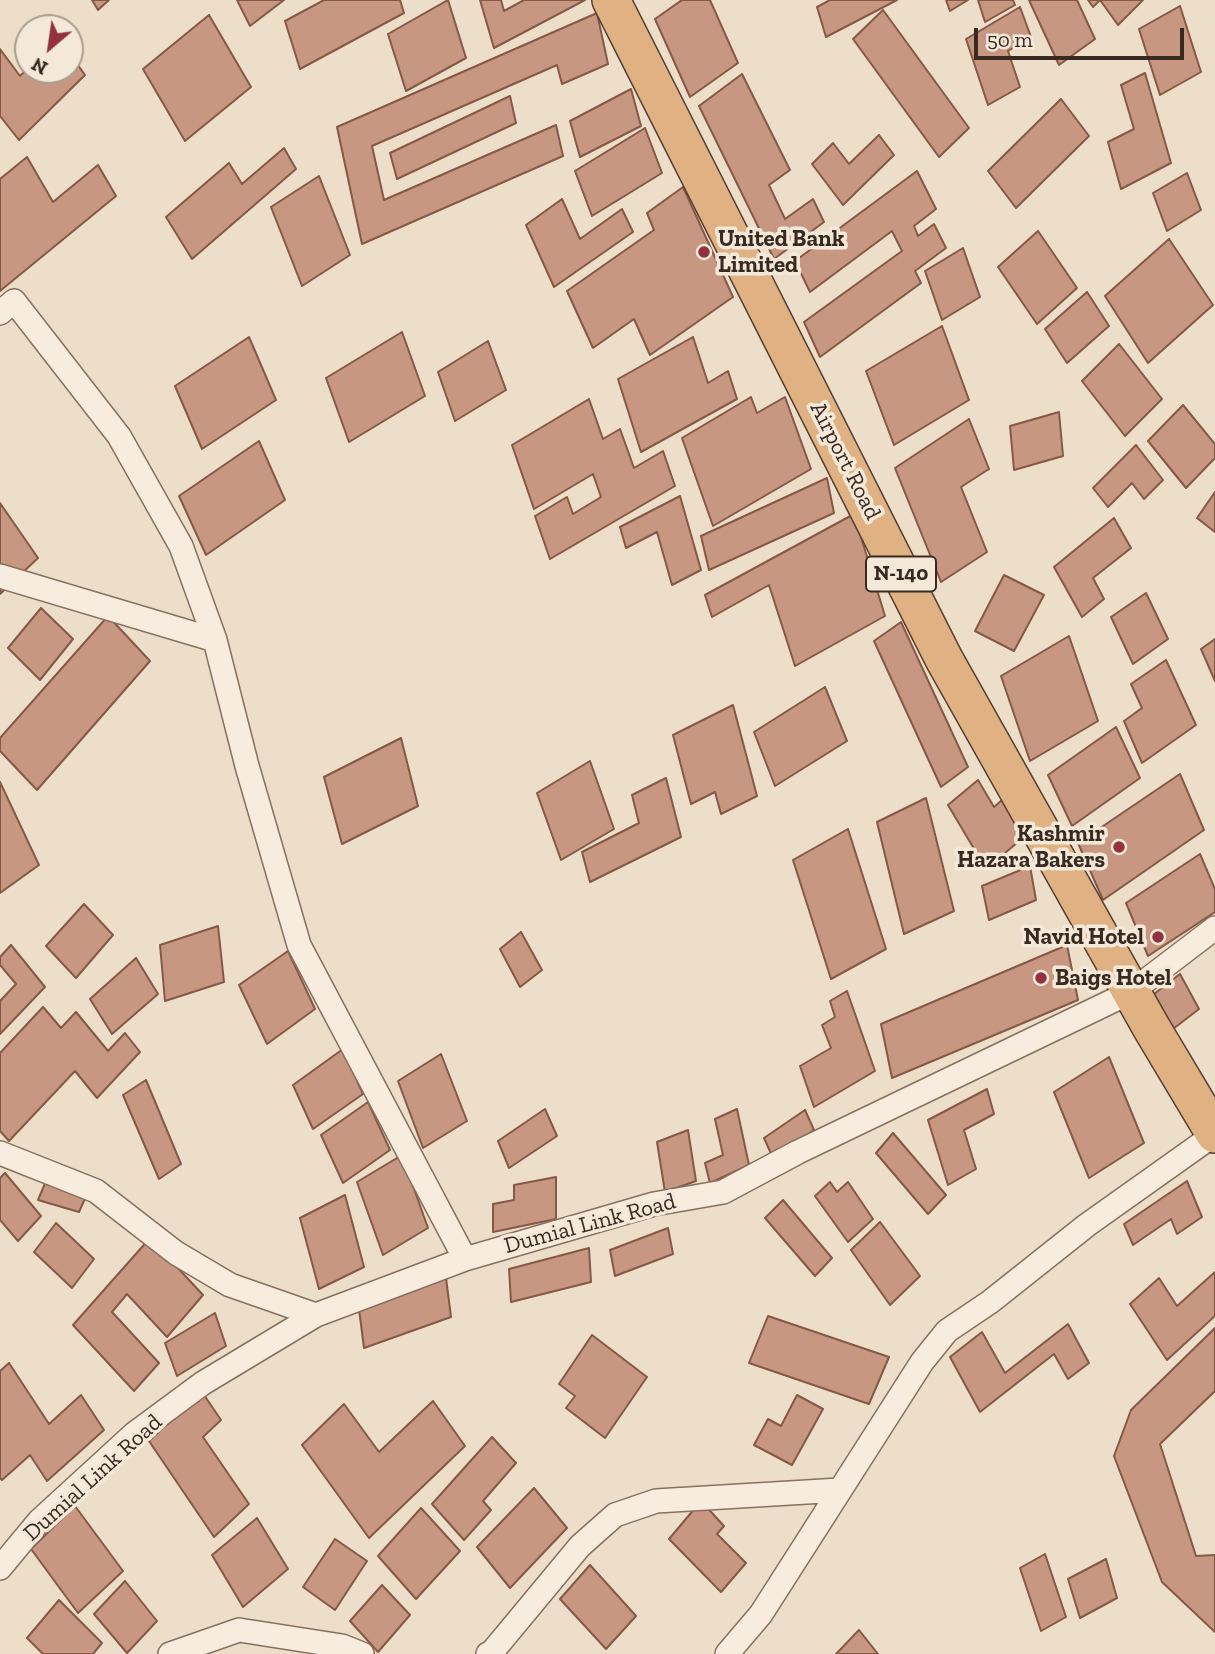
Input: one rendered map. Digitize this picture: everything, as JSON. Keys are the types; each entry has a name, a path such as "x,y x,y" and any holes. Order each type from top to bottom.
{"highway":[{"name":"Airport Road","path":"611,0 944,659 1131,992 1215,1134"}],"street":[{"path":"0,313 14,302 119,436 181,546 215,640 247,766 299,945 465,1259"},
{"path":"0,576 215,640"},
{"name":"Dumial Link Road","path":"0,1568 39,1521 134,1434 204,1383 316,1315 465,1259 654,1204 723,1192 798,1152 1131,992 1215,928"},
{"path":"727,1654 761,1614 922,1362 947,1331 990,1302 1087,1225 1215,1134"},
{"path":"0,1153 96,1191 176,1253 230,1285 316,1315"},
{"path":"488,1654 580,1546 615,1515 656,1501 840,1490"},
{"path":"170,1654 239,1630 342,1646 362,1654"}],"building":[{"path":"92,0 109,0 98,10"},
{"path":"237,0 284,0 250,26"},
{"path":"324,0 400,0 404,13 300,69 285,21"},
{"path":"448,0 466,58 406,91 388,34"},
{"path":"480,0 501,0 504,11 524,0 585,0 494,48"},
{"path":"682,0 710,0 738,63 690,97 655,19"},
{"path":"830,0 897,0 826,37 817,7"},
{"path":"946,0 968,0 950,11"},
{"path":"978,0 1013,0 1015,5 985,22"},
{"path":"1029,0 1077,0 1095,39 1059,65"},
{"path":"1088,0 1100,0 1093,7"},
{"path":"1100,0 1143,0 1118,25"},
{"path":"1180,6 1201,72 1160,95 1139,29"},
{"path":"1020,7 1031,37 1008,51 1020,87 988,105 966,39"},
{"path":"883,10 969,128 939,157 853,39"},
{"path":"597,13 608,64 562,84 557,65 372,146 384,200 556,125 563,156 362,244 337,127"},
{"path":"209,15 251,87 185,141 143,69"},
{"path":"0,49 14,68 14,84 76,84 19,140 0,116"},
{"path":"1145,73 1171,163 1121,189 1108,142 1134,129 1121,85"},
{"path":"742,74 790,170 769,185 785,219 813,199 824,222 774,259 699,106"},
{"path":"631,89 641,126 580,157 570,121"},
{"path":"510,96 516,123 397,179 390,153"},
{"path":"1061,99 1089,136 1016,208 988,171"},
{"path":"645,128 662,173 592,216 575,171"},
{"path":"879,135 894,155 843,205 812,164 833,143 849,164"},
{"path":"284,148 296,169 192,259 166,217 229,163 242,184"},
{"path":"27,157 53,202 98,165 116,196 0,291 0,179"},
{"path":"917,171 936,209 914,226 918,236 934,224 946,248 915,271 921,283 820,357 804,322 902,251 892,231 810,292 795,261"},
{"path":"1187,173 1201,210 1167,231 1153,193"},
{"path":"319,176 350,255 302,286 271,207"},
{"path":"683,187 733,297 650,355 634,319 593,348 567,291 654,230 647,213"},
{"path":"562,199 580,239 622,209 633,232 554,287 526,225"},
{"path":"1038,231 1077,288 1037,324 998,267"},
{"path":"1169,239 1213,305 1148,363 1105,296"},
{"path":"963,248 980,297 942,320 925,271"},
{"path":"1087,292 1109,326 1067,363 1045,329"},
{"path":"942,326 969,400 894,445 866,371"},
{"path":"402,332 425,396 349,442 326,378"},
{"path":"249,337 276,400 202,449 175,386"},
{"path":"693,337 708,383 728,371 737,399 641,452 618,379"},
{"path":"488,341 506,390 455,421 438,372"},
{"path":"1119,344 1162,399 1125,436 1082,381"},
{"path":"751,397 757,413 785,397 811,469 713,526 682,438"},
{"path":"589,399 603,439 620,429 634,468 663,451 675,486 550,559 535,516 567,497 573,514 601,497 593,474 534,509 512,445"},
{"path":"1183,405 1215,444 1215,458 1186,488 1148,441"},
{"path":"1059,412 1063,456 1014,470 1010,426"},
{"path":"969,419 989,469 961,487 987,552 941,582 895,468"},
{"path":"259,441 285,500 206,555 179,496"},
{"path":"1136,445 1163,480 1144,499 1132,483 1108,507 1093,488"},
{"path":"827,478 834,513 709,570 701,536"},
{"path":"1215,492 1215,532 1197,518"},
{"path":"680,496 701,570 672,585 657,532 626,548 620,527"},
{"path":"0,503 38,558 0,594"},
{"path":"854,514 885,616 795,666 769,585 712,617 705,595"},
{"path":"1114,518 1131,548 1093,578 1104,599 1082,617 1054,567"},
{"path":"1004,575 1044,595 1014,651 975,631"},
{"path":"1146,593 1168,639 1133,664 1111,617"},
{"path":"41,608 73,639 40,680 8,648"},
{"path":"108,616 150,661 37,790 0,751 0,738"},
{"path":"901,622 968,767 941,787 874,641"},
{"path":"1069,636 1098,721 1030,761 1001,676"},
{"path":"1215,639 1215,681 1201,649"},
{"path":"1166,660 1196,725 1142,763 1124,721 1142,708 1131,684"},
{"path":"825,687 847,741 775,786 754,732"},
{"path":"733,705 757,796 721,814 715,792 691,804 673,735"},
{"path":"1116,727 1140,778 1072,826 1048,775"},
{"path":"401,738 418,806 342,844 324,777"},
{"path":"590,761 614,829 561,860 537,793"},
{"path":"1180,774 1204,830 1103,900 1078,843"},
{"path":"666,778 681,837 590,882 582,852 639,823 632,795"},
{"path":"978,780 994,807 1002,800 1024,837 986,869 948,805"},
{"path":"0,782 39,865 0,893"},
{"path":"926,798 954,911 904,934 877,822"},
{"path":"848,829 886,949 831,979 793,860"},
{"path":"1200,854 1215,889 1215,912 1148,956 1126,903"},
{"path":"1030,866 1036,900 989,920 982,886"},
{"path":"84,904 113,935 76,978 46,946"},
{"path":"218,926 224,982 165,1001 160,945"},
{"path":"521,932 542,970 520,987 500,949"},
{"path":"11,945 45,987 0,1034 0,1001 16,984 0,965 0,957"},
{"path":"1067,945 1078,1000 892,1078 881,1024"},
{"path":"288,951 315,1009 267,1044 239,985"},
{"path":"136,958 158,994 112,1034 90,999"},
{"path":"1180,974 1199,1009 1173,1029 1154,994"},
{"path":"847,991 875,1071 814,1107 800,1066 831,1048 822,1025 835,1017 830,1001"},
{"path":"43,1007 61,1028 76,1012 108,1051 125,1033 140,1052 97,1098 75,1071 9,1141 0,1131 0,1053"},
{"path":"343,1049 363,1094 313,1129 293,1085"},
{"path":"441,1054 467,1121 423,1148 398,1081"},
{"path":"1109,1057 1144,1143 1089,1178 1054,1092"},
{"path":"146,1080 181,1164 159,1179 123,1095"},
{"path":"987,1089 994,1114 964,1130 976,1169 948,1185 928,1120"},
{"path":"368,1102 390,1150 343,1183 321,1135"},
{"path":"545,1109 557,1136 509,1168 498,1141"},
{"path":"737,1109 749,1165 710,1183 705,1163 723,1155 715,1119"},
{"path":"805,1110 814,1130 773,1158 764,1138"},
{"path":"688,1130 696,1181 665,1192 657,1142"},
{"path":"893,1133 946,1195 928,1214 876,1153"},
{"path":"402,1155 428,1228 383,1255 357,1182"},
{"path":"5,1173 41,1216 18,1241 0,1220 0,1178"},
{"path":"556,1177 556,1219 493,1232 493,1204 514,1200 514,1185"},
{"path":"46,1181 87,1194 79,1212 38,1200"},
{"path":"1187,1181 1202,1217 1177,1234 1171,1219 1133,1245 1124,1224"},
{"path":"830,1182 837,1192 848,1182 873,1219 848,1242 815,1196"},
{"path":"345,1195 364,1267 319,1289 300,1218"},
{"path":"783,1200 832,1258 815,1276 765,1218"},
{"path":"880,1222 920,1276 890,1305 851,1250"},
{"path":"56,1223 94,1259 72,1288 34,1252"},
{"path":"668,1228 673,1254 615,1276 610,1250"},
{"path":"150,1238 203,1295 167,1337 127,1294 112,1312 159,1363 134,1391 73,1325"},
{"path":"589,1248 591,1282 511,1302 509,1269"},
{"path":"1215,1272 1215,1316 1167,1360 1130,1304 1159,1278 1177,1306"},
{"path":"446,1278 451,1317 364,1348 359,1309"},
{"path":"215,1313 226,1346 177,1376 165,1343"},
{"path":"768,1316 889,1357 869,1404 749,1363"},
{"path":"1068,1324 1089,1363 1068,1379 1054,1354 980,1412 950,1357 982,1332 1005,1373"},
{"path":"1215,1328 1215,1391 1160,1444 1196,1556 1215,1555 1215,1632 1162,1582 1114,1456 1131,1410"},
{"path":"592,1335 647,1377 605,1438 566,1408 575,1396 559,1384"},
{"path":"9,1363 49,1424 81,1395 104,1430 47,1481 30,1455 2,1480 0,1478 0,1371"},
{"path":"202,1392 221,1420 203,1437 249,1504 214,1537 149,1441"},
{"path":"797,1395 823,1409 792,1465 754,1445 768,1419 781,1426"},
{"path":"433,1401 465,1446 369,1538 302,1445 344,1404 379,1452"},
{"path":"492,1437 516,1463 483,1501 491,1510 464,1540 432,1504"},
{"path":"534,1488 567,1528 510,1588 477,1547"},
{"path":"701,1501 724,1526 717,1534 746,1563 721,1592 669,1539"},
{"path":"75,1506 123,1571 78,1613 31,1549"},
{"path":"421,1508 460,1551 416,1599 378,1556"},
{"path":"257,1518 288,1569 243,1607 212,1555"},
{"path":"335,1539 367,1561 335,1610 303,1587"},
{"path":"1045,1554 1066,1617 1041,1631 1020,1568"},
{"path":"1106,1559 1117,1598 1080,1618 1068,1579"},
{"path":"590,1565 636,1616 606,1649 560,1599"},
{"path":"125,1581 157,1621 127,1653 94,1614"},
{"path":"382,1585 410,1615 378,1652 350,1621"},
{"path":"59,1600 102,1643 93,1654 43,1654 27,1638"},
{"path":"859,1630 878,1654 836,1654"}],"place":[{"name":"United Bank Limited","path":"704,252"},
{"name":"Kashmir Hazara Bakers","path":"1119,847"},
{"name":"Navid Hotel","path":"1158,937"},
{"name":"Baigs Hotel","path":"1041,978"}]}
